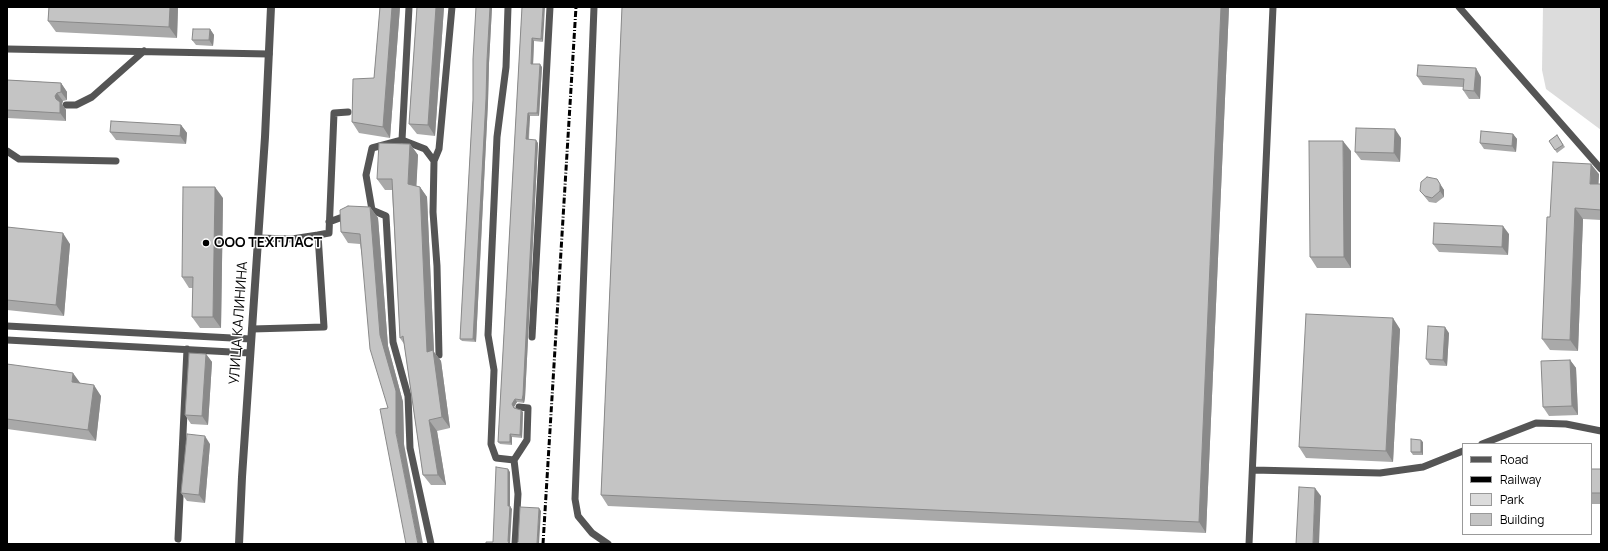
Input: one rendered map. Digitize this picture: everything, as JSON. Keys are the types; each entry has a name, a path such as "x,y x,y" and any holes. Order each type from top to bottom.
{"street":[{"name":"УЛИЦА КАЛИНИНА","path":"239,544 271,7"}],"lane":[{"path":"402,140 410,7"},
{"path":"439,355 437,266 433,212 434,161 439,149 452,7"},
{"path":"508,7 506,67 497,137 488,334 494,370 491,444 496,458 514,460"},
{"path":"532,337 550,7"},
{"path":"594,7 575,499 578,516 592,532 608,544"},
{"path":"1250,544 1273,7"},
{"path":"1459,7 1601,169"},
{"path":"7,49 268,54"},
{"path":"66,105 76,105 92,97 144,51"},
{"path":"258,238 292,238 329,233 334,113 348,112"},
{"path":"364,208 366,175 372,148 402,140 425,149 434,161"},
{"path":"7,151 19,159 116,161"},
{"path":"329,222 364,208 386,216 394,342 408,396 410,448 431,544"},
{"path":"252,329 324,327 318,235"},
{"path":"7,326 251,339"},
{"path":"7,340 250,353"},
{"path":"178,539 187,349"},
{"path":"515,544 518,494 514,460 527,440 528,408 519,407"},
{"path":"1485,443 1536,423 1566,424 1601,431"},
{"path":"1253,470 1380,473 1423,466 1462,451"}],"green space":[{"path":"1543,7 1601,7 1601,130 1546,89 1542,70"}],"building":[{"path":"49,7 170,7 169,27 48,21"},
{"path":"380,7 392,7 383,127 352,122 353,79 374,78"},
{"path":"417,7 436,7 428,125 409,124"},
{"path":"476,7 490,7 486,99 473,339 460,339 473,100 473,59"},
{"path":"522,7 543,7 541,39 532,38 531,64 540,64 537,113 528,113 526,139 536,140 523,395 522,400 515,399 512,404 514,408 521,410 520,435 510,434 510,442 498,442"},
{"path":"622,7 1221,7 1199,522 601,495"},
{"path":"193,29 210,29 209,40 192,40"},
{"path":"1418,65 1476,68 1474,91 1463,90 1464,79 1417,76"},
{"path":"7,80 61,83 61,92 57,93 55,96 60,102 60,113 7,110"},
{"path":"111,121 181,125 180,136 110,132"},
{"path":"1356,128 1395,129 1394,153 1355,152"},
{"path":"1481,131 1513,134 1512,146 1480,143"},
{"path":"1557,135 1563,145 1555,150 1549,141"},
{"path":"1309,141 1343,141 1344,257 1310,257"},
{"path":"379,143 410,144 408,184 420,187 427,352 433,350 442,417 429,420 438,475 423,475 403,336 400,338 392,179 377,179"},
{"path":"1553,162 1591,164 1590,184 1601,184 1601,210 1575,208 1570,340 1542,339 1547,217 1550,217"},
{"path":"1427,177 1437,179 1440,184 1440,191 1432,198 1425,196 1420,191 1421,182"},
{"name":"ООО ТЕХПЛАСТ","path":"183,187 215,187 213,317 192,317 193,277 182,277"},
{"path":"348,206 370,207 380,335 396,391 396,433 418,544 406,544 380,409 388,408 370,349 360,234 341,232 340,210"},
{"path":"1434,223 1503,226 1502,247 1433,244"},
{"path":"7,227 63,233 56,305 7,300"},
{"path":"1306,314 1393,318 1386,451 1299,447"},
{"path":"1428,326 1445,327 1443,360 1426,359"},
{"path":"189,353 206,354 202,416 185,415"},
{"path":"1570,360 1572,406 1543,407 1541,361"},
{"path":"7,364 73,373 72,382 94,385 88,430 7,419"},
{"path":"187,434 205,436 199,495 181,493"},
{"path":"1411,439 1421,440 1421,452 1411,452"},
{"path":"496,467 508,469 508,506 510,506 509,544 486,544 486,542 493,542"},
{"path":"1592,469 1601,469 1601,493 1592,493"},
{"path":"1299,487 1315,488 1313,544 1296,544"},
{"path":"520,507 539,508 537,544 516,544 518,542"}],"railway":[{"path":"543,544 576,7"}],"place":[{"name":"ООО ТЕХПЛАСТ","path":"206,243"}]}
